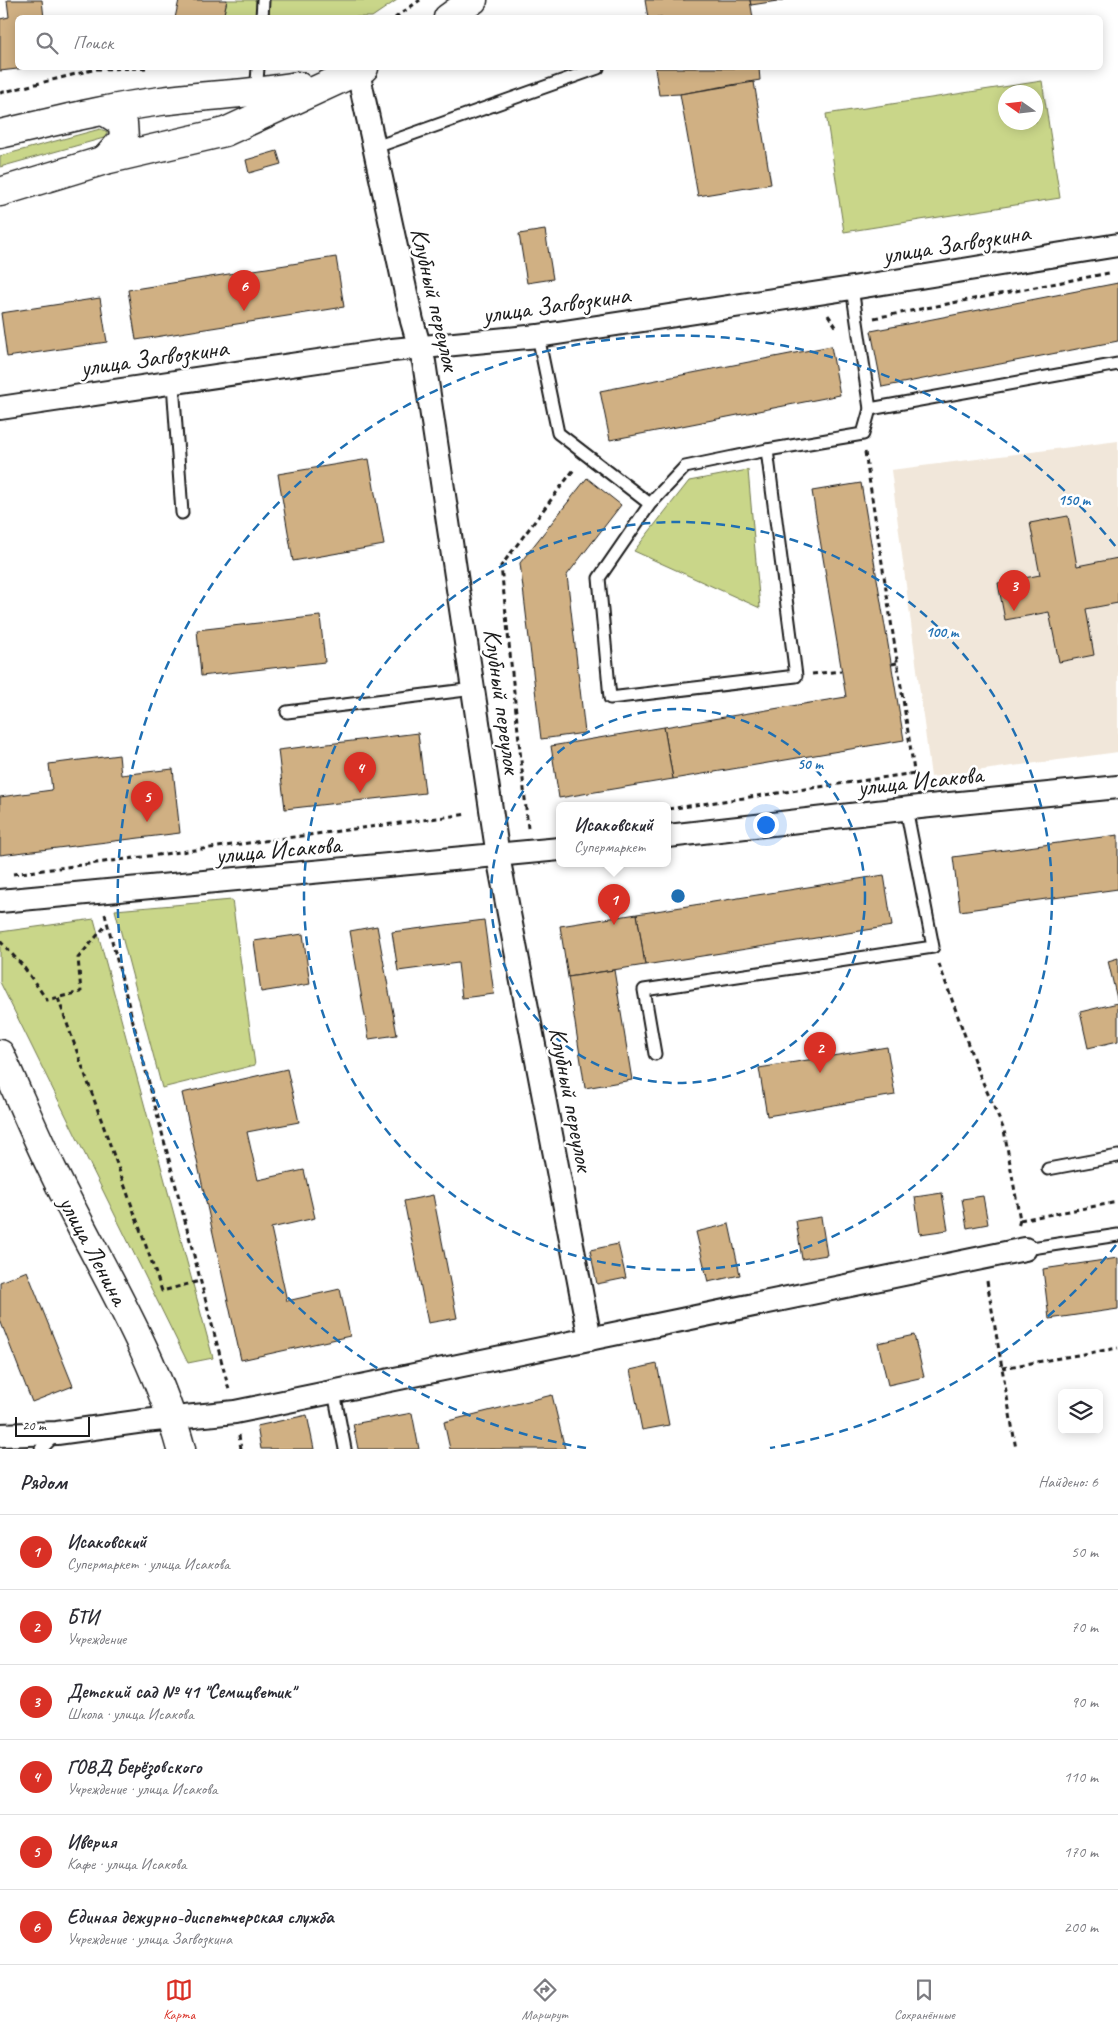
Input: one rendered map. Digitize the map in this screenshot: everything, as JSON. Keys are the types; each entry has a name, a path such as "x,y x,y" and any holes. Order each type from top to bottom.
{"main road":[{"path":"452,15 473,0"},
{"path":"0,134 104,110 162,101 257,80 353,73"},
{"path":"0,192 105,160 225,132 353,73"},
{"path":"104,110 123,123 124,139 105,160"},
{"name":"улица Ленина","path":"0,1054 53,1171 131,1321 173,1419 181,1449"}],"street":[{"name":"Клубный переулок","path":"353,73 373,148 420,347 432,412 498,856 590,1339"},
{"name":"улица Загвозкина","path":"0,408 420,347 538,336 1118,245"},
{"name":"улица Исакова","path":"671,836 1118,787"},
{"name":"улица Исакова","path":"0,901 556,849"},
{"path":"0,1435 57,1433 235,1412 1018,1251"}],"lane":[{"path":"262,15 263,0"},
{"path":"373,148 592,70"},
{"path":"767,450 796,676 610,698 599,578 650,504 685,467 767,450 863,434 870,409 852,288"},
{"path":"538,336 558,433 650,504"},
{"path":"870,409 1118,364"},
{"path":"173,382 182,514"},
{"path":"287,712 474,689"},
{"path":"655,1054 644,990 933,947 913,808"},
{"path":"1048,1169 1118,1156"},
{"path":"1018,1251 1118,1235"},
{"path":"334,1392 345,1449"},
{"path":"41,1449 57,1433"}],"path":[{"path":"399,15 420,0"},
{"path":"0,93 92,70"},
{"path":"837,324 1118,271"},
{"path":"863,434 915,773 913,808"},
{"path":"536,828 528,829 501,566 585,454"},
{"path":"892,664 898,663"},
{"path":"796,676 842,671"},
{"path":"671,809 915,773"},
{"path":"91,863 235,1412 241,1449"},
{"path":"0,941 23,966 47,1000 81,992 78,958 107,924"},
{"path":"933,947 977,1069 1004,1130 1020,1220 1018,1251"},
{"path":"58,998 162,1291 200,1281"},
{"path":"1020,1220 1118,1202"},
{"path":"983,1258 1016,1449"},
{"path":"1002,1368 1118,1348"}],"shaded area":[{"path":"1118,441 1118,752 931,777 891,470"}],"green space":[{"path":"227,0 397,0 375,15 224,15"},
{"path":"1042,81 1043,85 1016,85"},
{"path":"998,88 998,130 1043,130 1043,88 1060,198 844,232 826,114"},
{"path":"100,129 108,132 104,138 0,167 0,156"},
{"path":"748,470 760,608 634,551 689,481"},
{"path":"232,900 255,1065 162,1088 115,910"},
{"path":"94,919 213,1358 188,1363 0,982 0,932"}],"building":[{"path":"7,0 42,0 44,15 15,15 15,69 0,71 0,19 9,17"},
{"path":"179,0 227,0 224,15 176,15"},
{"path":"645,0 750,0 752,15 648,15"},
{"path":"750,0 784,0 751,5"},
{"path":"655,70 759,70 760,80 680,94 659,95"},
{"path":"754,82 771,184 698,196 680,94"},
{"path":"277,151 281,164 249,173 246,160"},
{"path":"545,230 553,279 527,283 519,234"},
{"path":"336,257 344,307 136,340 128,290"},
{"path":"1118,283 1118,341 882,387 871,331"},
{"path":"100,298 107,342 7,357 1,313"},
{"path":"831,346 840,395 610,440 600,391"},
{"path":"369,459 384,545 293,561 278,474"},
{"path":"587,478 621,505 567,575 585,733 541,739 520,563"},
{"path":"861,483 904,740 673,779 664,727 846,697 812,491"},
{"path":"1068,516 1077,566 1118,558 1118,603 1086,609 1094,655 1059,662 1049,612 1005,620 998,583 1040,575 1030,523"},
{"path":"320,616 325,662 201,676 197,630"},
{"path":"664,727 673,779 559,798 551,746"},
{"path":"418,733 425,793 285,809 278,750"},
{"path":"119,755 121,775 173,769 180,833 0,855 0,797 52,790 49,764"},
{"path":"1118,835 1118,889 960,911 953,857"},
{"path":"884,875 892,926 645,965 637,914"},
{"path":"637,914 645,965 568,977 560,926"},
{"path":"484,920 494,994 462,998 458,963 398,971 392,932"},
{"path":"377,926 397,1035 369,1039 350,931"},
{"path":"303,934 310,984 261,992 254,941"},
{"path":"1118,958 1118,1003 1108,961"},
{"path":"614,970 632,1080 585,1088 568,977"},
{"path":"1118,1003 1118,1041 1088,1048 1080,1012"},
{"path":"887,1047 895,1095 767,1116 759,1068"},
{"path":"287,1069 299,1122 247,1132 258,1180 304,1170 315,1218 271,1228 287,1301 340,1289 350,1336 241,1360 182,1093"},
{"path":"942,1193 948,1230 920,1234 915,1197"},
{"path":"433,1195 457,1318 428,1323 404,1201"},
{"path":"983,1196 988,1224 967,1228 962,1199"},
{"path":"821,1217 827,1255 802,1259 796,1221"},
{"path":"729,1224 740,1275 708,1282 696,1232"},
{"path":"618,1244 626,1278 597,1284 590,1250"},
{"path":"1118,1258 1118,1309 1049,1319 1043,1269"},
{"path":"27,1271 73,1386 32,1402 0,1320 0,1282"},
{"path":"914,1335 924,1377 888,1385 878,1343"},
{"path":"657,1364 669,1425 642,1430 630,1370"},
{"path":"552,1395 565,1449 450,1449 444,1422"},
{"path":"412,1413 419,1449 358,1449 353,1424"},
{"path":"307,1415 314,1449 261,1449 257,1426"}],"place":[{"name":"Единая дежурно-диспетчерская служба","path":"244,311"},
{"name":"Детский сад № 41 \"Семицветик\"","path":"1014,611"},
{"name":"ГОВД Берёзовского","path":"360,793"},
{"name":"Иверия","path":"147,822"},
{"name":"Исаковский","path":"614,925"},
{"name":"БТИ","path":"820,1073"}]}
